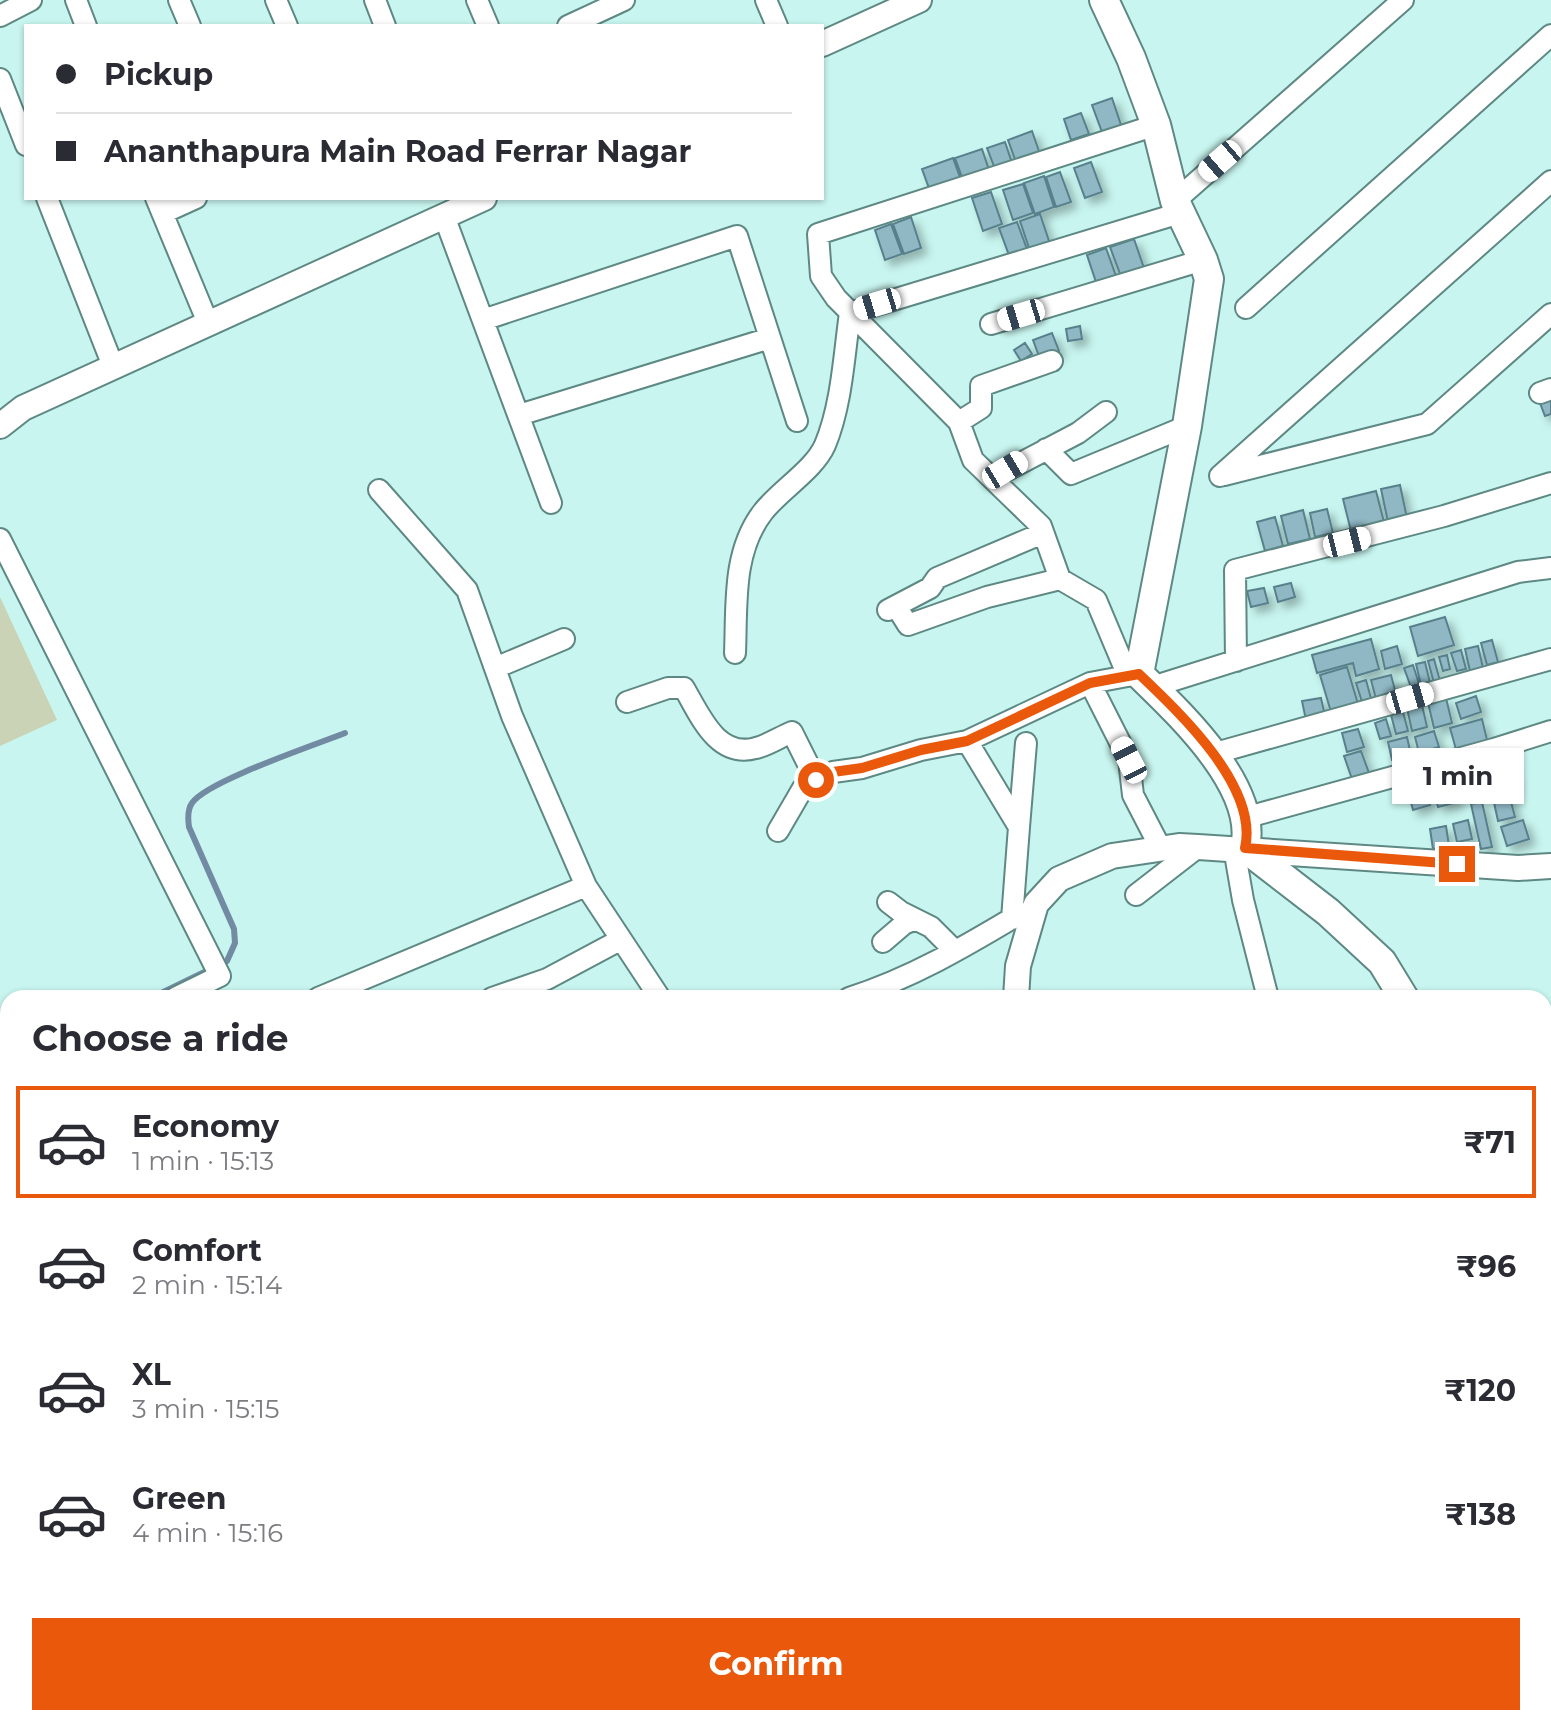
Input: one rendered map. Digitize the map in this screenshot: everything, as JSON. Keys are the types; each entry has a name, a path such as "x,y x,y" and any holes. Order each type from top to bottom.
{"main road":[{"path":"1104,0 1131,58 1156,125 1177,207 1209,279 1187,426 1140,679 1186,718 1235,786 1249,833 1239,848 1328,912 1382,962 1399,990"}],"street":[{"path":"0,16 31,0"},
{"path":"76,0 85,24"},
{"path":"179,0 189,24"},
{"path":"276,0 286,24"},
{"path":"375,0 384,24"},
{"path":"477,0 487,24"},
{"path":"572,0 574,23 624,0"},
{"path":"766,0 776,24"},
{"path":"824,43 919,0"},
{"path":"850,313 1177,207 1403,0"},
{"path":"1246,308 1551,35"},
{"path":"0,79 24,140"},
{"path":"1140,679 1096,600 1060,579 1041,526 973,460 959,422 850,313 821,276 818,234 1156,125"},
{"path":"1551,181 1220,476 1427,424 1551,314"},
{"path":"48,200 113,366"},
{"path":"187,200 160,206 208,323"},
{"path":"0,426 23,408 480,200"},
{"path":"444,216 551,503"},
{"path":"483,320 737,236 797,421"},
{"path":"991,324 1203,260"},
{"path":"735,653 740,559 763,511 796,480 824,447 835,407 850,313"},
{"path":"519,415 770,338"},
{"path":"959,422 981,408 981,386 1052,361"},
{"path":"992,478 1078,433 1106,412"},
{"path":"1046,449 1071,474 1187,426"},
{"path":"1236,661 1235,570 1375,535 1551,483"},
{"path":"379,490 467,590 542,789 586,886 654,990"},
{"path":"1043,533 937,578 930,588 892,608 908,625 987,597 1060,579"},
{"path":"0,539 220,976 191,990"},
{"path":"778,831 803,788 816,780 833,772 862,768 921,750 967,741 1090,683 1140,679 1236,661 1518,572 1551,568"},
{"path":"495,668 564,639"},
{"path":"1212,754 1551,659"},
{"path":"1090,683 1129,760 1133,795 1161,849"},
{"path":"627,702 668,688 684,688 715,738 729,747 754,749 792,732 816,780"},
{"path":"1244,818 1551,731"},
{"path":"967,741 1019,827"},
{"path":"1012,919 1026,743"},
{"path":"1136,895 1198,847"},
{"path":"874,990 1012,919 1036,904 1059,879 1112,856 1198,847 1518,868 1551,866"},
{"path":"1239,848 1245,909 1266,990"},
{"path":"337,990 586,886"},
{"path":"888,902 931,927 955,951"},
{"path":"1016,990 1018,966 1036,904"},
{"path":"883,942 915,919"},
{"path":"515,990 547,979 620,940"}],"green space":[{"path":"0,597 57,720 0,746"}],"building":[{"path":"1112,98 1121,125 1102,132 1092,105"},
{"path":"1081,113 1089,134 1071,140 1064,119"},
{"path":"1032,131 1040,154 1016,162 1008,140"},
{"path":"1005,142 1012,163 995,169 987,148"},
{"path":"982,149 989,170 963,180 955,158"},
{"path":"953,158 961,180 930,191 922,169"},
{"path":"1091,162 1102,192 1085,198 1074,168"},
{"path":"1060,172 1071,202 1056,207 1046,177"},
{"path":"1044,176 1054,207 1035,214 1024,183"},
{"path":"1023,184 1033,213 1013,220 1003,190"},
{"path":"991,192 1002,224 983,231 972,198"},
{"path":"1040,214 1050,244 1030,251 1020,221"},
{"path":"911,217 921,248 904,254 893,224"},
{"path":"1017,222 1028,252 1010,258 999,228"},
{"path":"891,224 902,254 885,260 875,230"},
{"path":"1134,239 1145,271 1122,279 1110,247"},
{"path":"1106,248 1117,279 1097,285 1087,255"},
{"path":"1080,326 1082,339 1068,341 1066,329"},
{"path":"1052,333 1059,351 1040,359 1033,340"},
{"path":"1025,343 1032,354 1021,361 1014,350"},
{"path":"1551,399 1551,414 1545,416 1540,403"},
{"path":"1400,485 1407,518 1388,522 1381,489"},
{"path":"1376,491 1384,522 1351,531 1343,499"},
{"path":"1327,509 1333,533 1315,537 1310,513"},
{"path":"1303,510 1310,539 1288,544 1281,516"},
{"path":"1275,517 1283,546 1265,551 1257,522"},
{"path":"1291,583 1295,597 1278,602 1274,587"},
{"path":"1264,588 1268,603 1251,607 1247,591"},
{"path":"1445,617 1454,645 1418,656 1410,627"},
{"path":"1371,639 1379,669 1356,676 1353,663 1317,673 1312,655"},
{"path":"1492,640 1498,662 1487,665 1481,643"},
{"path":"1397,646 1402,664 1385,669 1381,651"},
{"path":"1478,646 1483,668 1470,671 1465,649"},
{"path":"1461,650 1466,669 1457,671 1451,653"},
{"path":"1447,655 1450,669 1443,671 1439,657"},
{"path":"1434,659 1440,681 1434,683 1428,661"},
{"path":"1425,662 1430,683 1421,685 1416,664"},
{"path":"1413,665 1420,687 1412,690 1404,668"},
{"path":"1347,667 1358,704 1331,712 1320,675"},
{"path":"1391,675 1396,694 1376,699 1371,680"},
{"path":"1366,680 1372,702 1363,705 1356,683"},
{"path":"1476,696 1481,712 1461,719 1456,703"},
{"path":"1321,698 1325,716 1306,720 1302,701"},
{"path":"1446,698 1452,723 1434,728 1428,703"},
{"path":"1422,705 1427,727 1412,731 1407,708"},
{"path":"1402,708 1408,731 1396,734 1390,711"},
{"path":"1386,719 1391,736 1380,739 1375,723"},
{"path":"1482,719 1488,744 1457,753 1450,728"},
{"path":"1358,729 1364,747 1347,752 1342,733"},
{"path":"1434,731 1439,747 1419,753 1415,737"},
{"path":"1407,737 1411,755 1392,760 1388,742"},
{"path":"1361,751 1369,773 1352,779 1344,756"},
{"path":"1511,770 1514,788 1504,789 1501,772"},
{"path":"1425,783 1430,805 1413,810 1407,788"},
{"path":"1454,790 1458,802 1438,807 1435,795"},
{"path":"1509,794 1515,817 1498,821 1493,798"},
{"path":"1482,802 1492,847 1481,849 1471,804"},
{"path":"1468,820 1472,839 1457,842 1453,824"},
{"path":"1523,820 1529,839 1507,846 1501,827"},
{"path":"1446,826 1449,846 1433,849 1430,829"}],"waterway":[{"path":"167,990 227,961 235,943 234,929 189,827 192,803 218,784 239,774 345,733"}],"route":[{"path":"816,780 833,772 862,768 921,750 967,741 1090,683 1139,674 1186,718 1235,786 1249,833 1245,848 1457,864"}]}
